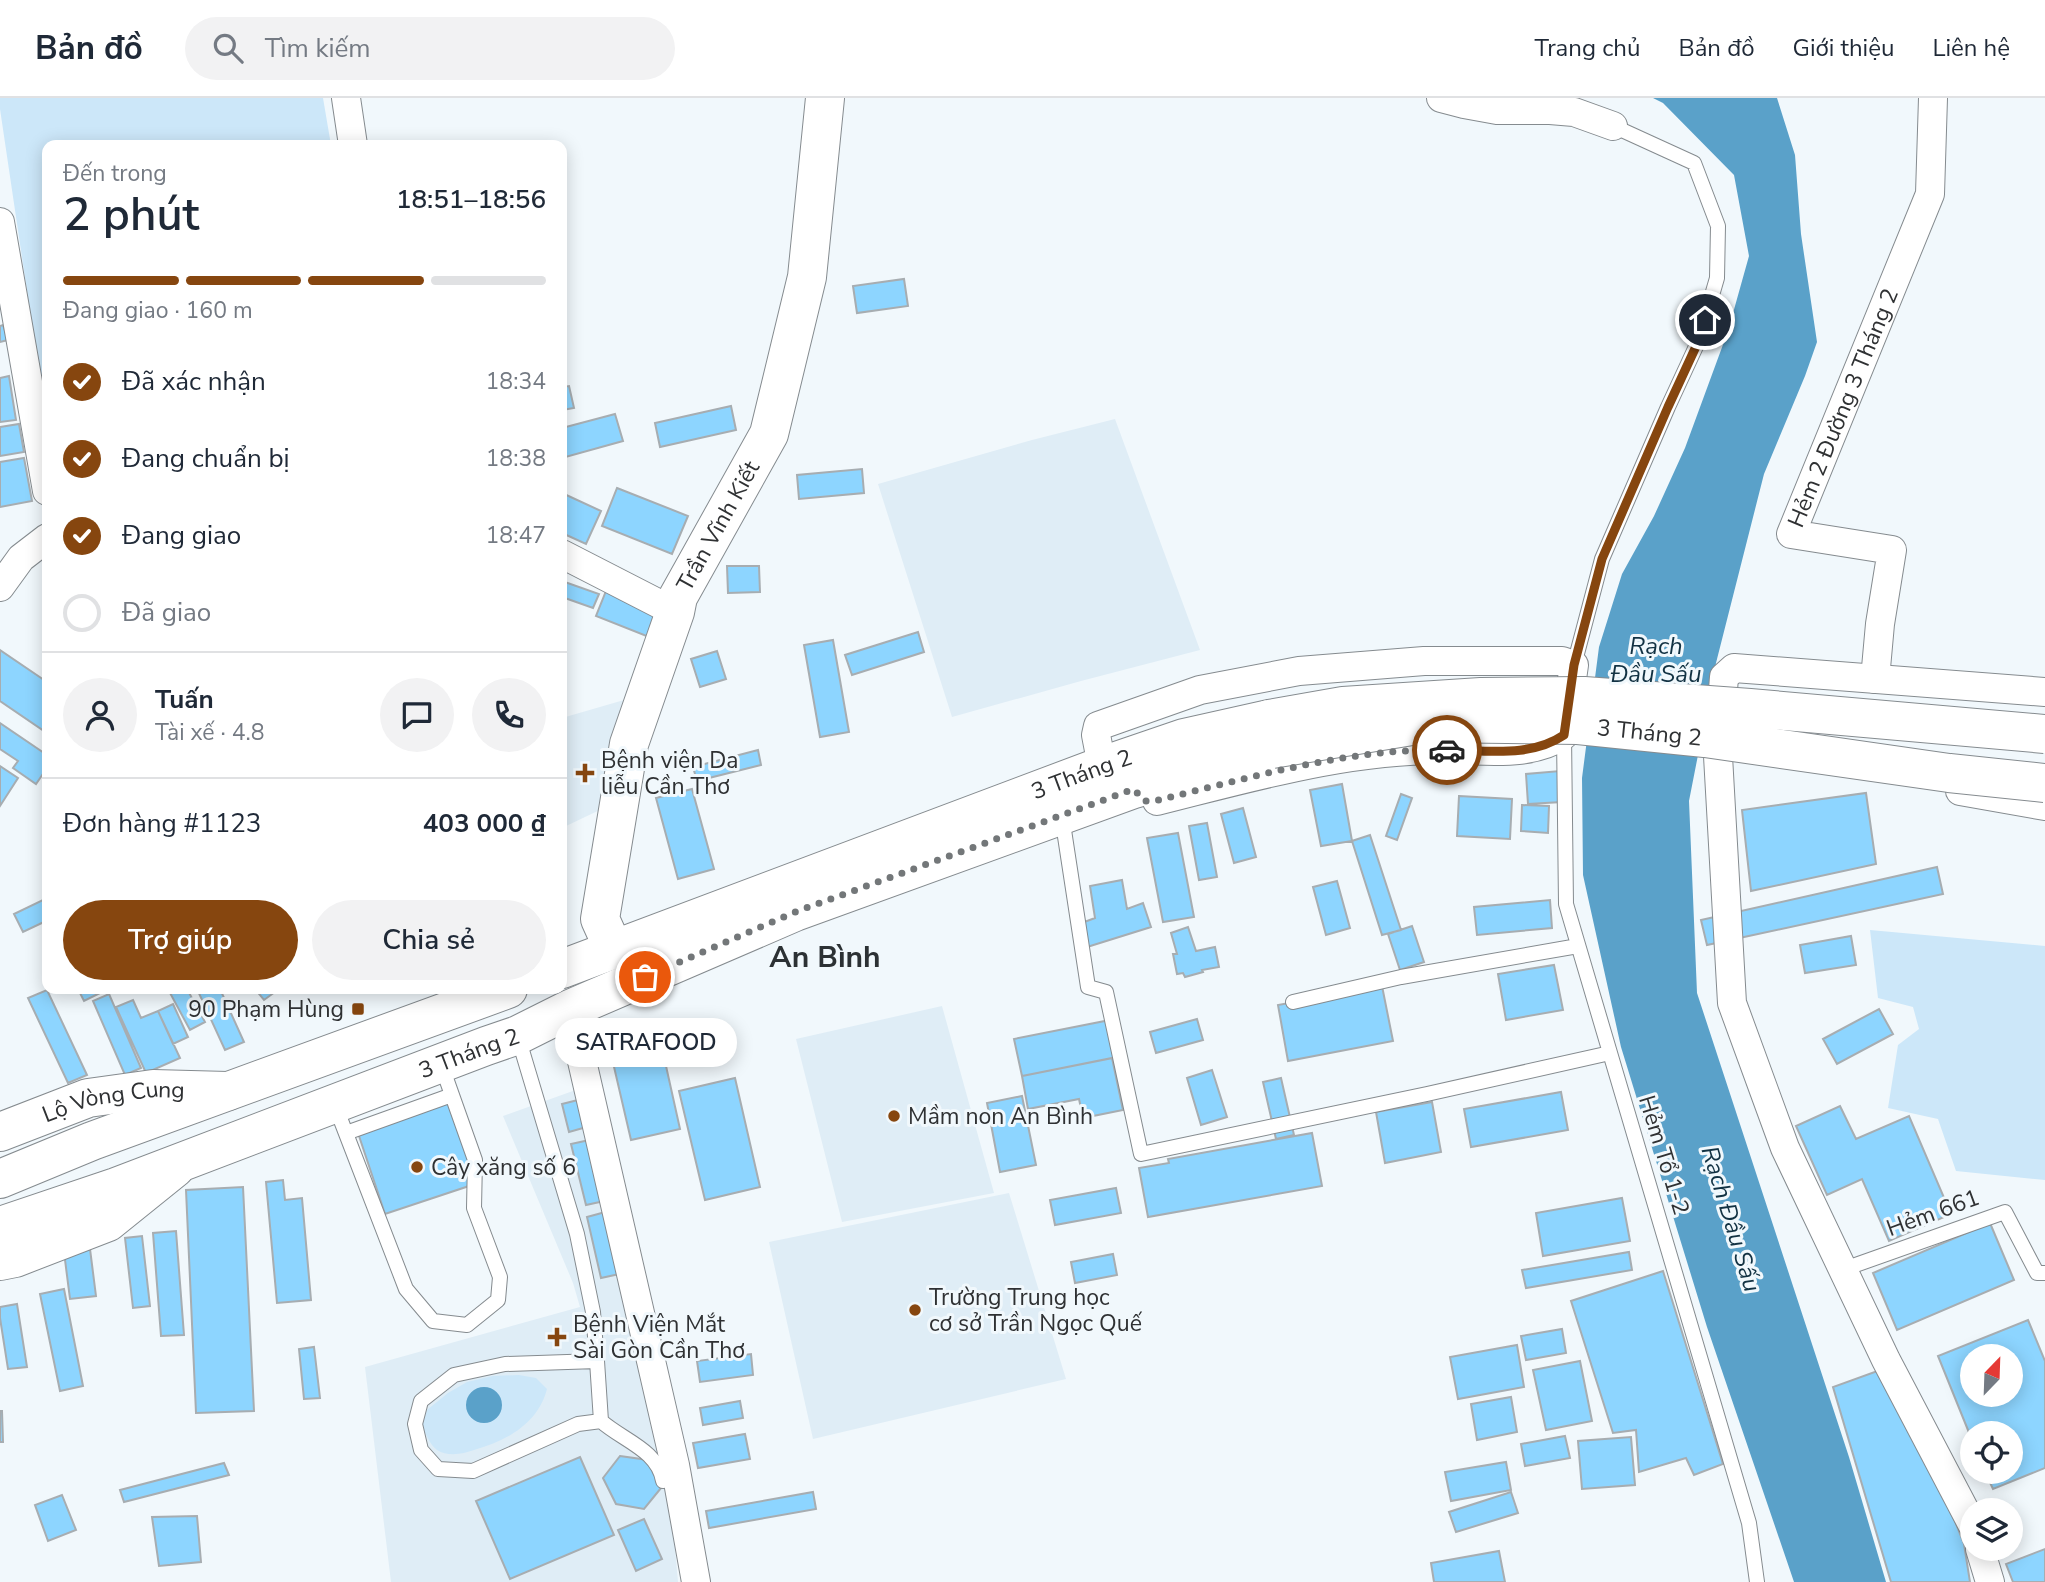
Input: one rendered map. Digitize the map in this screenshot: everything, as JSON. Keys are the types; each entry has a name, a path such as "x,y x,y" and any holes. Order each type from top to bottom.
{"main road":[{"name":"Trần Vĩnh Kiết","path":"614,950 600,919 629,744 678,597 769,434 807,276 825,98"},
{"name":"3 Tháng 2","path":"0,1226 186,1160 340,1118 447,1079 518,1035 570,1009 795,912 1134,789 1342,706 1481,697 1584,696 2045,734"},
{"name":"3 Tháng 2","path":"567,967 1102,766 1184,738 1430,723 1578,725 1705,738 1949,773 2045,783"},
{"name":"3 Tháng 2","path":"0,1178 92,1141 494,994"},
{"name":"Lộ Vòng Cung","path":"0,1132 88,1098 153,1089 230,1091"},
{"path":"0,1261 15,1258 108,1222 186,1160"}],"street":[{"path":"346,98 353,140"},
{"path":"1441,98 1497,110 1574,112 1613,126"},
{"name":"Hẻm 2 Đường 3 Tháng 2","path":"1875,679 1880,624 1892,550 1791,534 1930,194 1933,98"},
{"path":"0,222 42,462"},
{"path":"0,587 21,558 42,542"},
{"path":"567,557 675,612"},
{"path":"1102,766 1096,735 1098,726 1200,690 1299,671 1424,662 1562,661 1574,665 1564,735 1551,744 1522,751 1420,749 1329,760 1154,801 1144,801 1134,789"},
{"path":"1960,1501 1886,1360 1785,1148 1731,1003 1718,756 1724,677 1734,668 2045,692"},
{"path":"1718,756 1848,771 2045,806"},
{"path":"570,1009 675,1465 696,1582"},
{"path":"1984,1561 1990,1582"}],"lane":[{"path":"1574,665 1602,559 1699,340 1717,278 1718,226 1694,163 1613,126"},
{"name":"Hẻm Tổ 1-2","path":"1564,735 1566,904 1749,1523 1756,1582"},
{"path":"1062,816 1088,987 1106,992 1141,1154 1610,1053"},
{"path":"1293,1002 1401,977 1578,946"},
{"path":"518,1035 577,1234 593,1312 601,1420 655,1461 663,1481"},
{"path":"340,1118 406,1289 433,1321 467,1325 498,1300 500,1277 474,1208 475,1160 447,1079"},
{"name":"Hẻm 661","path":"1844,1269 2005,1212 2037,1273 2045,1273"},
{"path":"597,1361 505,1364 454,1375 421,1401 415,1424 421,1450 438,1469 472,1471 578,1424 601,1420"}],"shaded area":[{"path":"0,98 323,98 330,140 42,140 42,392"},
{"path":"1115,419 1200,650 952,717 878,484"},
{"name":"Bệnh viện Da liễu Cần Thơ","path":"624,700 606,807 567,826 567,717"},
{"path":"1870,930 2045,946 2045,1180 1956,1171 1938,1119 1888,1108 1898,1045 1919,1029 1913,1007 1878,998"},
{"name":"Mầm non An Bình","path":"942,1006 994,1193 842,1222 796,1039"},
{"name":"Bệnh Viện Mắt Sài Gòn Cần Thơ","path":"584,1087 666,1444 678,1582 391,1582 365,1367 580,1307 573,1283 503,1116"},
{"name":"Trường Trung học cơ sở Trần Ngọc Quế","path":"1009,1193 1066,1379 813,1439 769,1242"},
{"path":"519,1375 536,1378 547,1389 536,1412 519,1429 498,1442 460,1454 441,1452 432,1445 422,1426 427,1410 448,1393 467,1382 493,1376"}],"water":[{"name":"Rạch Đầu Sấu","path":"1653,98 1777,98 1795,155 1801,234 1817,342 1764,474 1716,663 1689,801 1697,993 1849,1457 1886,1582 1794,1582 1707,1327 1621,1047 1583,875 1582,778 1599,647 1622,574 1654,516 1685,448 1728,331 1749,256 1734,175 1663,103"},
{"path":"484,1387 497,1392 502,1405 497,1418 484,1423 471,1418 466,1405 471,1392"}],"building":[{"path":"904,279 908,306 857,313 853,286"},
{"path":"3,325 8,340 0,342 0,326"},
{"path":"9,376 16,420 0,422 0,378"},
{"path":"567,386 574,408 567,409"},
{"path":"731,406 736,430 660,447 655,423"},
{"path":"615,414 623,441 567,457 567,427"},
{"path":"19,424 24,452 0,456 0,427"},
{"path":"24,458 32,501 0,507 0,462"},
{"path":"862,469 864,493 799,499 797,475"},
{"path":"617,488 688,516 672,554 602,526"},
{"path":"567,495 601,511 586,544 567,535"},
{"path":"727,566 759,566 760,592 728,593"},
{"path":"567,583 599,594 593,608 567,599"},
{"path":"608,586 661,608 649,637 596,616"},
{"path":"918,632 924,652 852,675 845,655"},
{"path":"833,640 849,732 820,737 804,645"},
{"path":"0,650 42,679 42,730 0,701"},
{"path":"717,651 726,679 700,687 691,659"},
{"path":"0,723 42,752 42,775 36,784 13,768 18,761 0,749"},
{"path":"758,750 761,765 697,781 693,767"},
{"path":"0,766 18,778 0,806"},
{"path":"1560,771 1562,802 1528,804 1526,774"},
{"path":"1342,784 1352,841 1321,846 1310,790"},
{"path":"692,789 714,869 678,879 656,798"},
{"path":"1866,793 1876,864 1751,891 1742,810"},
{"path":"1401,794 1412,798 1397,840 1386,836"},
{"path":"1459,796 1512,799 1510,839 1457,836"},
{"path":"1522,805 1549,806 1548,833 1521,831"},
{"path":"1243,808 1256,857 1234,863 1221,814"},
{"path":"1207,823 1217,877 1199,880 1189,826"},
{"path":"1178,833 1194,917 1163,922 1147,838"},
{"path":"1370,835 1401,930 1382,935 1352,841"},
{"path":"1937,867 1943,894 1707,945 1701,920"},
{"path":"1122,880 1127,909 1143,903 1151,927 1084,948 1076,925 1095,918 1090,886"},
{"path":"1337,881 1350,928 1326,935 1313,887"},
{"path":"42,900 42,923 23,932 14,914"},
{"path":"1550,900 1552,928 1477,935 1474,907"},
{"path":"1412,926 1424,962 1400,970 1388,934"},
{"path":"1188,927 1196,951 1215,947 1219,967 1185,977 1183,973 1177,974 1173,954 1177,954 1171,933"},
{"path":"1851,936 1856,965 1805,973 1800,945"},
{"path":"1554,965 1563,1010 1506,1020 1498,974"},
{"path":"1382,986 1393,1041 1288,1061 1278,1005"},
{"path":"42,992 49,994 87,1075 68,1083 28,998"},
{"path":"80,994 98,994 84,1001"},
{"path":"109,994 141,1068 125,1075 93,1001"},
{"path":"171,994 190,994 205,1022 190,1030"},
{"path":"199,994 222,994 244,1042 225,1050"},
{"path":"259,994 272,994 264,1000"},
{"path":"133,1000 141,1018 158,1011 180,1058 146,1073 116,1007"},
{"path":"173,1004 188,1037 173,1044 158,1011"},
{"path":"1879,1009 1893,1034 1837,1064 1823,1039"},
{"path":"1197,1019 1203,1040 1156,1053 1150,1032"},
{"path":"1110,1020 1118,1057 1022,1076 1014,1039"},
{"path":"658,1030 680,1129 631,1140 608,1041"},
{"path":"1112,1058 1123,1110 1083,1118 1079,1099 1028,1109 1022,1076"},
{"path":"1212,1070 1227,1117 1201,1125 1187,1078"},
{"path":"735,1078 760,1187 705,1200 679,1091"},
{"path":"1281,1078 1294,1135 1276,1139 1263,1082"},
{"path":"1561,1092 1568,1130 1471,1147 1464,1109"},
{"path":"1022,1096 1036,1165 1000,1172 987,1103"},
{"path":"582,1099 590,1126 569,1132 562,1104"},
{"path":"451,1102 478,1183 385,1214 358,1133"},
{"path":"1432,1102 1441,1152 1385,1163 1376,1112"},
{"path":"1840,1106 1856,1139 1909,1116 1951,1214 1889,1241 1862,1179 1827,1195 1796,1126"},
{"path":"1312,1133 1322,1186 1148,1217 1139,1168 1169,1163 1168,1159"},
{"path":"594,1139 609,1200 586,1205 571,1144"},
{"path":"283,1180 285,1200 302,1198 311,1300 277,1303 266,1182"},
{"path":"243,1187 254,1411 196,1413 186,1190"},
{"path":"1116,1188 1121,1213 1055,1225 1050,1200"},
{"path":"1622,1198 1630,1241 1543,1256 1536,1213"},
{"path":"609,1211 624,1273 601,1278 587,1217"},
{"path":"1990,1223 2014,1280 1897,1330 1873,1273"},
{"path":"176,1231 184,1335 161,1336 153,1233"},
{"path":"142,1236 150,1306 133,1308 125,1238"},
{"path":"90,1249 96,1296 70,1299 64,1252"},
{"path":"1629,1252 1632,1270 1526,1288 1522,1270"},
{"path":"1113,1254 1117,1275 1075,1283 1071,1262"},
{"path":"1663,1271 1723,1464 1694,1475 1686,1458 1639,1472 1636,1430 1613,1433 1571,1301"},
{"path":"64,1289 83,1386 60,1391 40,1294"},
{"path":"17,1304 27,1367 8,1369 0,1307"},
{"path":"2028,1320 2045,1361 2045,1468 2023,1477 2023,1421 1964,1421 1938,1356 1960,1347 1960,1407 2023,1407 2023,1344 1968,1344"},
{"path":"1562,1329 1566,1353 1526,1360 1521,1336"},
{"path":"1517,1345 1524,1387 1458,1399 1450,1357"},
{"path":"314,1347 320,1398 304,1399 299,1349"},
{"path":"751,1354 753,1375 700,1382 697,1361"},
{"path":"1580,1361 1592,1421 1546,1430 1533,1370"},
{"path":"1883,1369 1931,1460 1960,1534 1960,1561 1967,1561 1970,1582 1891,1582 1833,1387"},
{"path":"1511,1397 1517,1432 1477,1440 1471,1404"},
{"path":"740,1401 743,1418 703,1425 700,1408"},
{"path":"2,1411 3,1442 0,1442"},
{"path":"745,1434 750,1459 698,1468 693,1443"},
{"path":"1565,1436 1570,1458 1525,1466 1521,1444"},
{"path":"1631,1437 1635,1485 1582,1489 1578,1441"},
{"path":"620,1456 648,1460 661,1488 644,1509 616,1504 603,1478"},
{"path":"580,1457 614,1535 510,1579 476,1501"},
{"path":"1506,1462 1511,1490 1451,1501 1445,1472"},
{"path":"224,1463 229,1475 124,1502 120,1490"},
{"path":"1991,1484 2005,1484 1993,1489"},
{"path":"813,1492 816,1509 709,1528 706,1511"},
{"path":"1511,1492 1518,1513 1456,1532 1449,1512"},
{"path":"62,1495 76,1530 48,1541 35,1505"},
{"path":"197,1516 201,1562 159,1566 152,1517"},
{"path":"644,1519 662,1559 636,1571 618,1530"},
{"path":"2045,1549 2045,1582 2013,1582 2006,1564 2023,1561 2023,1557"},
{"path":"1499,1551 1505,1582 1434,1582 1431,1563"}],"way so far":[{"path":"645,977 795,912 1134,789 1144,801 1154,801 1329,760 1420,749 1447,750"}],"place":[{"name":"Bệnh viện Da liễu Cần Thơ","path":"585,773"},
{"name":"SATRAFOOD","path":"645,977"},
{"name":"90 Phạm Hùng","path":"358,1009"},
{"name":"Mầm non An Bình","path":"894,1116"},
{"name":"Cây xăng số 6","path":"417,1167"},
{"name":"Trường Trung học cơ sở Trần Ngọc Quế","path":"915,1310"},
{"name":"Bệnh Viện Mắt Sài Gòn Cần Thơ","path":"557,1337"}],"district":[{"name":"An Bình","path":"825,957"}],"route":[{"path":"1447,750 1522,751 1551,744 1564,735 1574,665 1602,559 1699,340 1705,320"}]}
